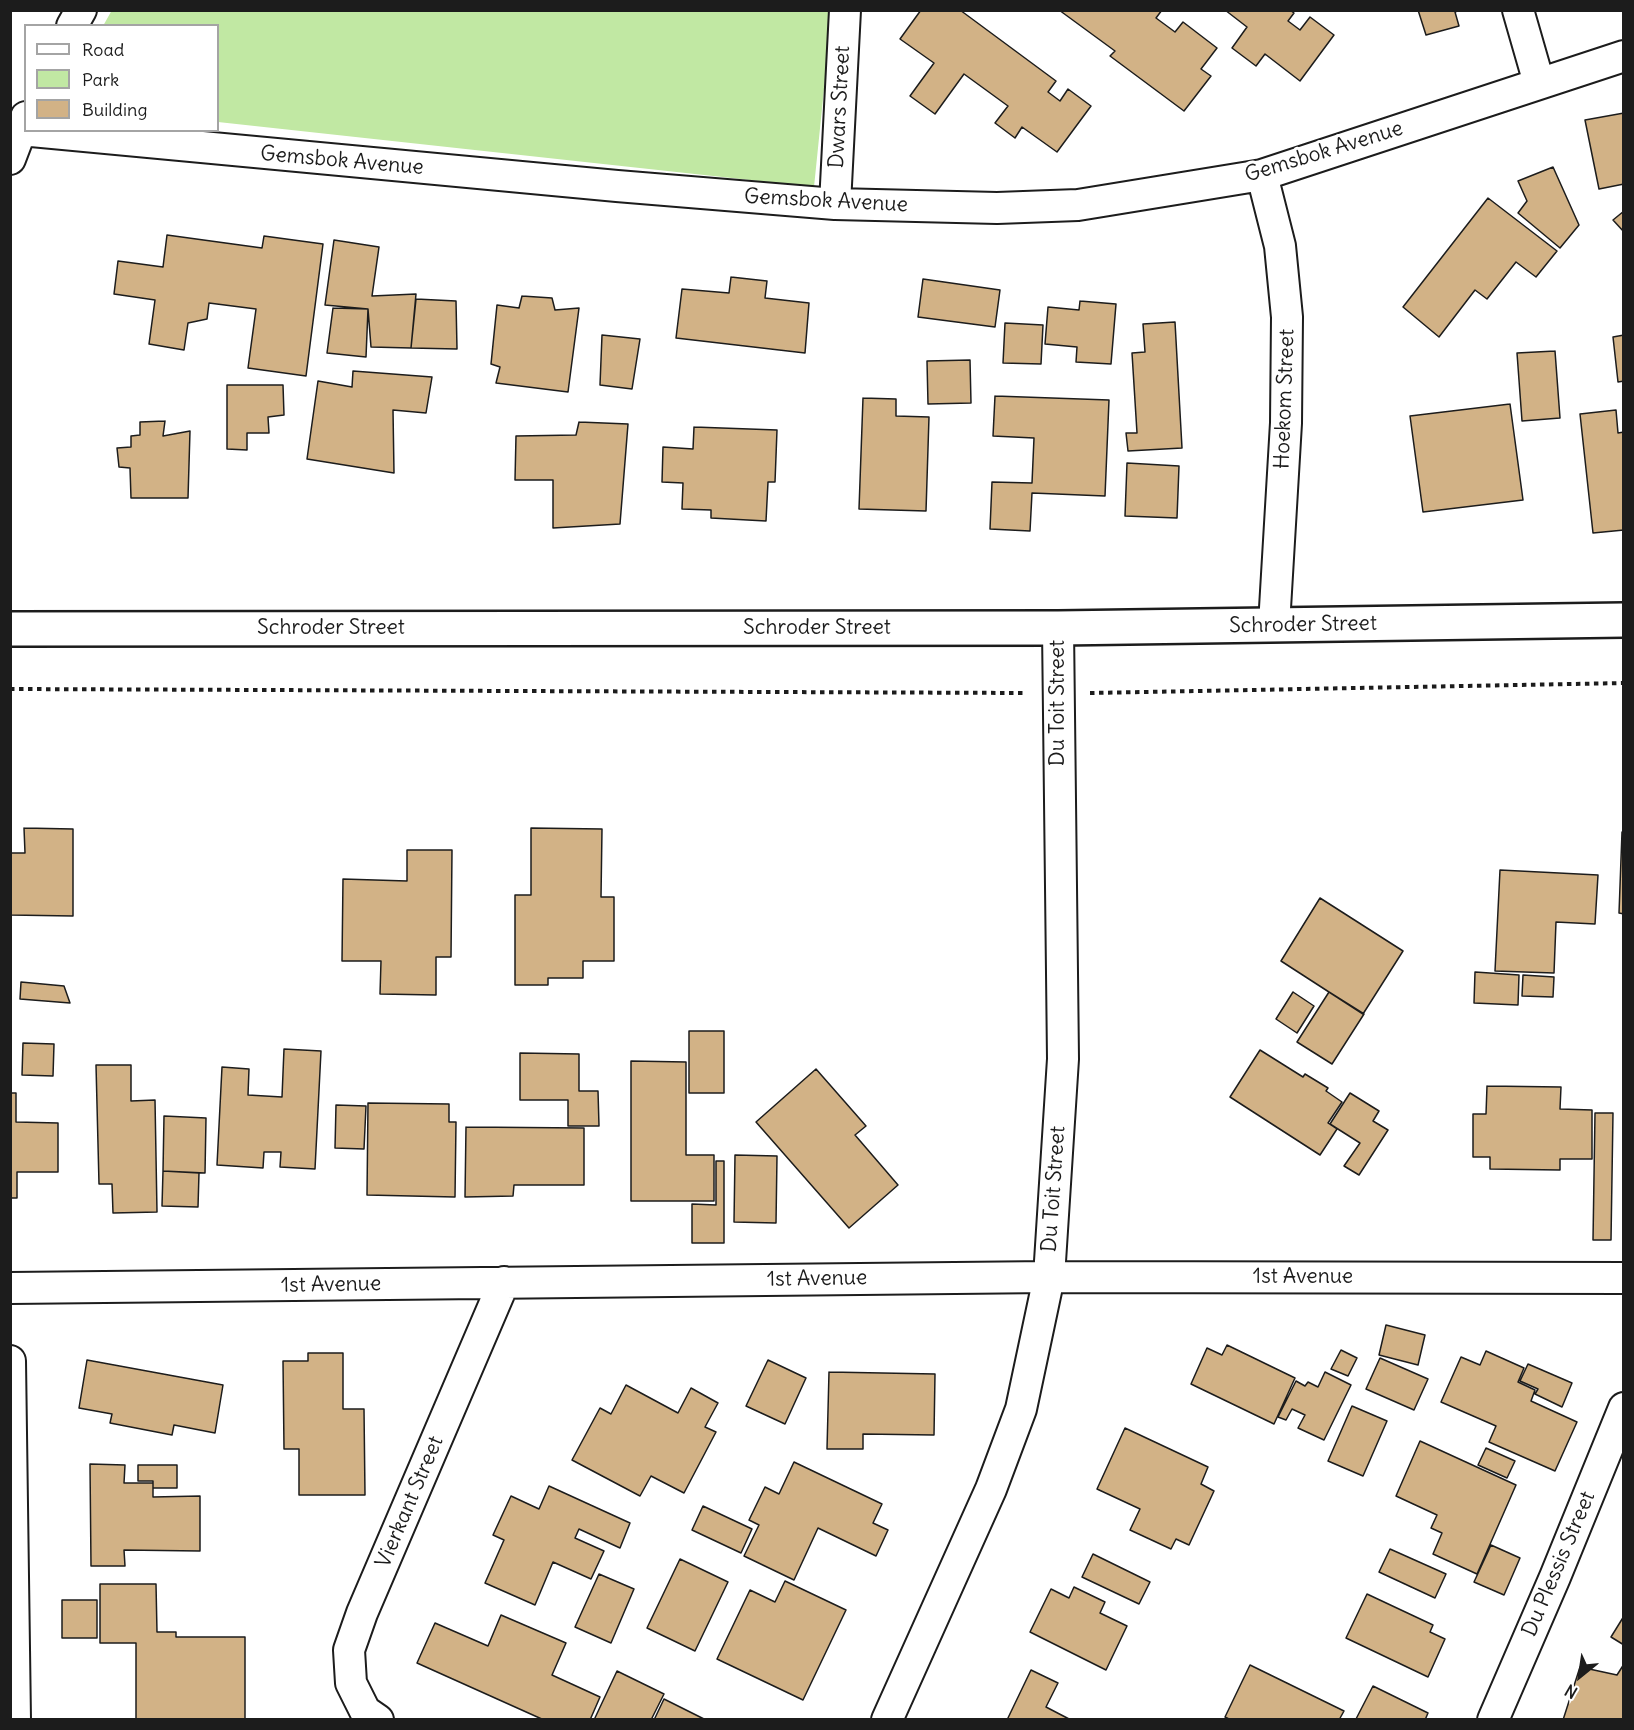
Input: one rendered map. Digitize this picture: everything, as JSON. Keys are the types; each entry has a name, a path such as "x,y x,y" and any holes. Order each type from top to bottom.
{"highway":[{"name":"Schroder Street","path":"10,629 1058,628 1623,620"}],"street":[{"path":"73,24 81,10"},
{"name":"Dwars Street","path":"835,204 845,10"},
{"path":"1518,10 1539,83"},
{"name":"Gemsbok Avenue","path":"86,132 570,182 835,204 997,208 1078,205 1262,175 1623,56"},
{"path":"10,159 18,125"},
{"name":"Hoekom Street","path":"1262,175 1280,246 1287,317 1286,423 1275,625"},
{"name":"Du Toit Street","path":"887,1719 991,1489 1021,1408 1049,1276 1063,1059 1058,628"},
{"name":"1st Avenue","path":"10,1288 1049,1276 1623,1278"},
{"name":"Vierkant Street","path":"378,1719 365,1711 351,1683 349,1650 362,1613 504,1282"},
{"path":"10,1361 15,1719"},
{"name":"Du Plessis Street","path":"1494,1719 1555,1577 1623,1408"}],"path":[{"path":"10,689 1058,694 1623,683"}],"green space":[{"path":"112,10 832,11 814,187 219,122 219,24 104,24"}],"building":[{"path":"921,10 960,10 1056,81 1048,92 1060,101 1068,89 1091,106 1057,152 1022,127 1015,138 995,123 1008,106 964,74 935,114 910,96 934,63 900,39"},
{"path":"1059,10 1162,10 1156,18 1175,32 1183,22 1217,48 1201,69 1211,76 1184,111 1110,56 1115,51"},
{"path":"1225,10 1290,10 1294,13 1288,21 1300,30 1310,17 1334,35 1300,81 1265,54 1256,66 1232,48 1247,27"},
{"path":"1418,10 1460,10 1455,12 1459,26 1426,35"},
{"path":"1624,113 1624,184 1599,189 1585,120"},
{"path":"1553,167 1579,225 1560,248 1518,213 1527,201 1518,181"},
{"path":"1488,198 1557,251 1536,277 1516,262 1487,299 1475,290 1439,337 1403,307"},
{"path":"1624,211 1624,232 1613,220"},
{"path":"167,235 262,248 264,236 323,244 306,376 248,368 256,309 209,303 207,319 188,323 184,350 149,344 155,300 114,294 118,261 163,267"},
{"path":"334,240 379,247 372,296 416,294 411,348 371,347 368,309 325,305"},
{"path":"731,277 767,281 765,298 809,303 805,353 676,338 682,289 729,293"},
{"path":"923,279 1000,290 995,327 918,317"},
{"path":"522,296 552,298 555,310 579,308 568,392 496,383 500,367 491,364 497,305 519,308"},
{"path":"416,299 456,301 457,349 411,348"},
{"path":"1080,301 1116,304 1111,364 1076,362 1077,347 1045,344 1048,307 1079,310"},
{"path":"333,308 368,309 366,357 327,353"},
{"path":"1175,322 1182,448 1128,451 1126,433 1137,433 1132,353 1145,352 1143,324"},
{"path":"1005,323 1043,325 1041,364 1003,363"},
{"path":"602,335 640,339 632,389 600,385"},
{"path":"1624,335 1624,381 1618,382 1613,337"},
{"path":"1555,351 1560,418 1522,421 1517,353"},
{"path":"970,360 971,403 928,404 927,361"},
{"path":"353,371 432,377 426,413 393,410 394,473 307,459 318,381 352,387"},
{"path":"227,385 283,385 284,415 268,417 269,433 247,433 247,450 227,449"},
{"path":"995,396 1109,400 1105,496 1032,493 1030,531 990,529 992,482 1032,483 1034,438 993,436"},
{"path":"863,398 896,399 896,416 929,417 926,511 859,509"},
{"path":"1510,404 1523,500 1423,512 1410,416"},
{"path":"1616,410 1618,433 1624,432 1624,530 1593,533 1580,414"},
{"path":"165,421 163,436 190,431 188,498 131,498 130,468 119,467 117,448 131,447 131,436 140,435 140,422"},
{"path":"579,422 628,424 620,524 553,528 553,480 515,480 516,436 576,435"},
{"path":"694,427 777,430 775,482 768,482 766,521 711,518 711,510 682,509 683,483 662,482 663,447 693,449"},
{"path":"1127,463 1179,466 1177,518 1125,516"},
{"path":"24,828 73,829 73,916 10,915 10,853 25,853"},
{"path":"531,828 602,829 601,897 614,897 614,961 583,961 583,978 548,978 548,985 515,985 515,895 531,895"},
{"path":"1622,832 1624,832 1624,914 1619,913"},
{"path":"407,850 452,850 451,957 436,957 436,995 380,994 381,961 342,961 343,879 407,881"},
{"path":"1500,870 1598,875 1595,924 1556,922 1554,973 1495,971"},
{"path":"1320,898 1403,951 1363,1014 1281,961"},
{"path":"1475,972 1519,975 1518,1005 1474,1003"},
{"path":"1523,975 1554,977 1553,997 1522,996"},
{"path":"21,982 64,986 70,1003 20,999"},
{"path":"1293,992 1314,1006 1297,1033 1276,1019"},
{"path":"1329,992 1364,1014 1332,1064 1297,1042"},
{"path":"689,1031 724,1031 724,1093 689,1093"},
{"path":"23,1043 54,1044 53,1076 22,1075"},
{"path":"284,1049 321,1051 315,1169 280,1167 281,1152 264,1152 263,1168 217,1165 222,1067 249,1069 248,1095 282,1097"},
{"path":"1260,1050 1303,1077 1305,1074 1328,1088 1326,1091 1342,1102 1328,1123 1337,1129 1320,1155 1230,1097"},
{"path":"520,1053 579,1054 579,1091 598,1091 599,1126 568,1126 568,1100 520,1100"},
{"path":"631,1061 686,1062 686,1155 714,1155 714,1201 631,1201"},
{"path":"96,1065 131,1065 131,1101 155,1100 157,1212 113,1213 112,1184 99,1184"},
{"path":"816,1069 866,1126 855,1135 898,1185 849,1228 756,1122"},
{"path":"1487,1086 1561,1087 1560,1109 1592,1110 1592,1159 1560,1159 1560,1170 1490,1169 1490,1157 1473,1157 1473,1114 1486,1114"},
{"path":"10,1093 16,1093 16,1122 58,1123 58,1172 17,1172 17,1198 10,1198"},
{"path":"1350,1093 1379,1111 1373,1121 1388,1130 1359,1175 1344,1166 1360,1143 1330,1124"},
{"path":"368,1103 449,1104 449,1122 456,1122 455,1197 367,1195"},
{"path":"336,1105 366,1106 364,1149 335,1148"},
{"path":"1595,1113 1613,1113 1611,1240 1593,1240"},
{"path":"164,1116 206,1118 205,1173 163,1171"},
{"path":"466,1127 584,1128 584,1185 514,1185 513,1196 465,1197"},
{"path":"735,1155 777,1156 776,1223 734,1222"},
{"path":"716,1161 724,1161 724,1243 692,1243 692,1204 716,1205"},
{"path":"163,1171 199,1173 198,1207 162,1206"},
{"path":"1386,1325 1425,1335 1418,1365 1379,1355"},
{"path":"1227,1345 1295,1378 1274,1424 1191,1384 1207,1348 1222,1355"},
{"path":"1341,1350 1357,1358 1348,1376 1331,1369"},
{"path":"1486,1351 1524,1368 1518,1382 1535,1390 1531,1401 1577,1422 1555,1471 1489,1442 1496,1426 1441,1402 1461,1357 1480,1365"},
{"path":"308,1353 343,1353 343,1409 364,1409 365,1495 299,1495 299,1449 284,1449 283,1361 308,1361"},
{"path":"1380,1358 1428,1379 1414,1410 1366,1389"},
{"path":"87,1360 223,1385 215,1433 174,1425 172,1435 110,1423 112,1414 79,1408"},
{"path":"768,1360 806,1378 785,1424 746,1406"},
{"path":"1528,1364 1572,1383 1562,1407 1535,1394 1538,1389 1520,1381"},
{"path":"829,1372 935,1374 934,1435 863,1434 863,1449 827,1449"},
{"path":"1325,1372 1351,1385 1324,1440 1298,1428 1305,1415 1292,1409 1286,1420 1278,1417 1296,1381 1305,1386 1308,1382 1318,1387"},
{"path":"626,1385 678,1413 691,1388 718,1403 705,1427 716,1432 684,1493 651,1476 640,1496 572,1460 600,1408 611,1414"},
{"path":"1352,1406 1387,1421 1363,1476 1328,1461"},
{"path":"1125,1428 1208,1467 1201,1484 1214,1491 1189,1545 1176,1539 1171,1549 1130,1530 1140,1509 1097,1489"},
{"path":"1420,1441 1516,1485 1477,1574 1433,1554 1442,1533 1431,1528 1437,1515 1396,1496"},
{"path":"1486,1448 1515,1461 1507,1478 1478,1465"},
{"path":"794,1462 882,1504 873,1523 888,1530 876,1556 818,1528 794,1580 744,1556 759,1525 749,1520 765,1487 779,1494"},
{"path":"90,1464 125,1465 124,1483 153,1483 153,1497 200,1496 200,1551 124,1550 125,1566 91,1566"},
{"path":"138,1465 177,1465 177,1488 153,1488 153,1481 138,1481"},
{"path":"549,1486 630,1523 620,1548 579,1529 575,1538 604,1551 591,1579 553,1562 535,1605 485,1583 504,1540 493,1535 511,1496 539,1509"},
{"path":"703,1506 752,1529 741,1553 692,1530"},
{"path":"1491,1545 1520,1558 1504,1595 1474,1582"},
{"path":"1390,1549 1446,1574 1435,1598 1379,1572"},
{"path":"1093,1554 1150,1582 1139,1604 1082,1577"},
{"path":"680,1559 728,1582 695,1651 647,1628"},
{"path":"599,1574 634,1589 611,1643 575,1627"},
{"path":"785,1581 846,1610 803,1700 717,1659 750,1590 775,1602"},
{"path":"100,1584 156,1584 157,1632 176,1632 176,1637 245,1637 245,1720 136,1720 136,1643 100,1643"},
{"path":"1074,1587 1105,1602 1100,1613 1127,1626 1106,1670 1030,1632 1051,1589 1069,1598"},
{"path":"1367,1594 1433,1625 1430,1632 1445,1639 1428,1677 1346,1638"},
{"path":"62,1600 97,1600 97,1638 62,1638"},
{"path":"501,1615 566,1643 552,1675 600,1697 590,1720 544,1720 417,1663 435,1623 488,1646"},
{"path":"1624,1616 1624,1645 1611,1637"},
{"path":"1624,1664 1624,1720 1563,1720 1580,1667 1617,1675"},
{"path":"1250,1665 1344,1711 1339,1720 1231,1720 1225,1717"},
{"path":"1031,1670 1058,1683 1046,1707 1071,1720 1007,1720"},
{"path":"617,1671 664,1694 651,1720 594,1720"},
{"path":"1373,1686 1428,1713 1425,1720 1356,1719"},
{"path":"664,1699 706,1720 654,1720"}]}
